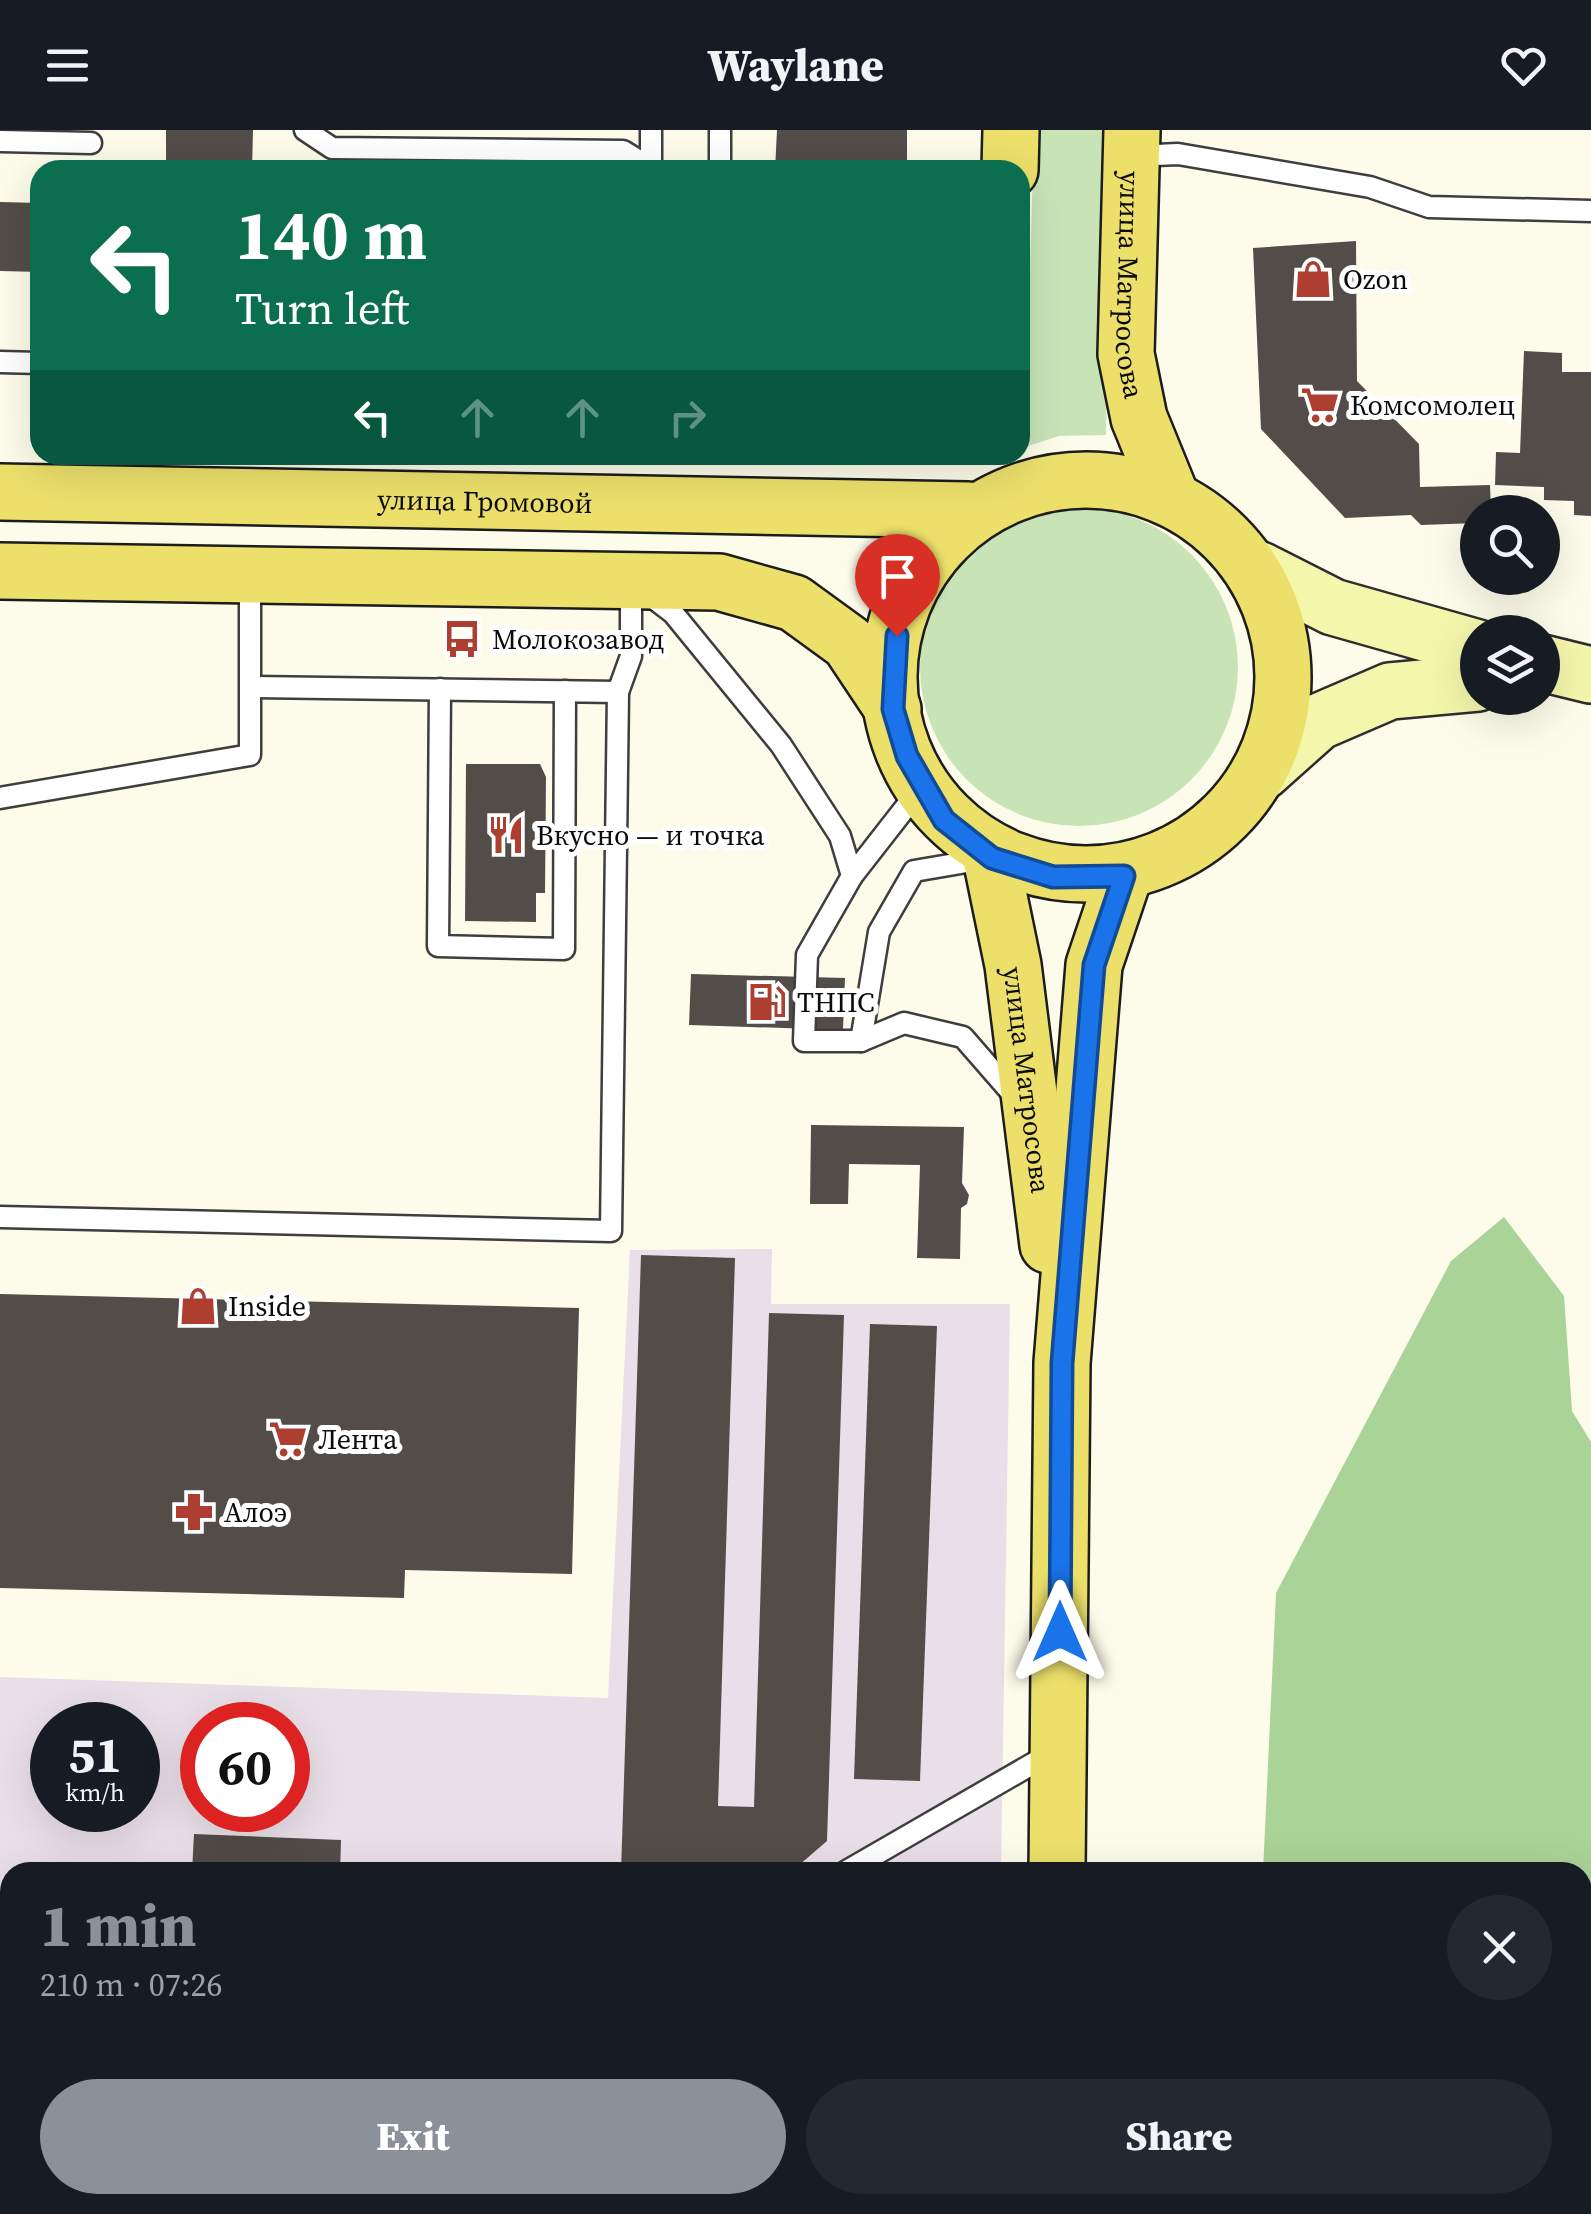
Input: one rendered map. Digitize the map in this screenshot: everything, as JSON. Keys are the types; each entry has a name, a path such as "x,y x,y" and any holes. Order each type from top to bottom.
{"main road":[{"path":"1010,160 1011,130"},
{"name":"улица Матросова","path":"1132,143 1126,354 1139,418 1170,494"},
{"path":"893,709 897,636 920,571 968,510 988,465"},
{"path":"968,510 1018,488 1096,480 1170,494 1220,529 1260,570 1333,607 1460,643"},
{"name":"улица Громовой","path":"0,492 968,510"},
{"path":"1260,570 1280,640 1281,698 1262,772"},
{"path":"0,571 720,582 794,603 849,642 893,709 907,756 944,820 992,858 1053,877 1124,876 1202,835 1262,772 1318,722 1390,691 1460,685"},
{"path":"1560,667 1591,674"},
{"path":"1560,689 1591,691"},
{"name":"улица Матросова","path":"992,858 1013,965 1062,1363"},
{"name":"улица Матросова","path":"1057,1862 1062,1363 1094,965 1124,876"}],"lane":[{"path":"305,130 332,148 623,151 638,160"},
{"path":"651,130 652,160"},
{"path":"720,130 720,160"},
{"path":"0,140 91,143"},
{"path":"1132,143 1370,187 1429,207 1591,211"},
{"path":"0,362 30,363"},
{"path":"0,798 250,755 250,576"},
{"path":"0,1216 611,1231 618,692 631,656 631,581"},
{"path":"631,581 673,613 781,745 840,836 852,876"},
{"path":"252,687 618,692"},
{"path":"440,689 438,946 564,948 565,691"},
{"path":"923,785 852,876 807,955 804,1041 861,1041 904,1023 963,1037 1033,1117"},
{"path":"861,1041 879,932 914,871 992,858"},
{"path":"861,1862 1060,1748"}],"shaded area":[{"path":"772,1249 771,1304 1010,1304 1001,1862 0,1862 0,1677 608,1698 630,1250"}],"green space":[{"path":"1034,130 1112,130 1106,435 1059,436 1030,445"},
{"path":"1063,508 1095,508 1154,526 1192,554 1226,606 1238,651 1238,683 1226,728 1192,780 1140,814 1095,826 1063,826 1004,808 956,768 938,742 927,713 920,683 920,651 938,592 978,544 1004,526 1033,515"},
{"path":"1504,1217 1564,1296 1572,1411 1591,1442 1591,1862 1263,1862 1276,1593 1451,1261"}],"building":[{"path":"166,130 253,130 252,160 166,160"},
{"path":"777,130 907,130 907,160 776,160"},
{"path":"0,202 30,203 30,272 0,271"},
{"name":"Комсомолец","path":"1356,241 1357,381 1419,444 1420,487 1490,485 1490,495 1460,495 1460,524 1421,525 1411,515 1345,518 1261,429 1253,248"},
{"path":"1524,351 1562,353 1562,372 1591,372 1591,516 1574,515 1574,501 1560,501 1560,495 1544,495 1544,487 1495,485 1496,452 1520,453"},
{"name":"Вкусно — и точка","path":"466,764 540,764 546,777 545,893 536,893 536,922 465,921"},
{"name":"ТНПС","path":"691,974 845,978 843,1030 689,1025"},
{"path":"811,1125 964,1127 962,1183 969,1195 967,1204 961,1208 960,1259 917,1258 920,1165 849,1164 848,1204 810,1204"},
{"path":"641,1255 735,1258 718,1806 754,1807 769,1313 844,1315 827,1841 803,1862 621,1862"},
{"name":"Лента","path":"0,1294 579,1308 572,1574 405,1570 404,1598 0,1588"},
{"path":"870,1324 937,1326 920,1781 854,1779"},
{"path":"194,1834 341,1840 340,1862 193,1862"}],"place":[{"name":"Ozon","path":"1313,279"},
{"name":"Комсомолец","path":"1320,405"},
{"name":"Молокозавод","path":"462,639"},
{"name":"Вкусно — и точка","path":"506,835"},
{"name":"ТНПС","path":"767,1002"},
{"name":"Inside","path":"198,1306"},
{"name":"Лента","path":"288,1439"},
{"name":"Алоэ","path":"194,1512"}],"route":[{"path":"897,636 893,709 907,756 944,820 992,858 1053,877 1124,876 1094,965 1062,1363 1060,1632"}]}
